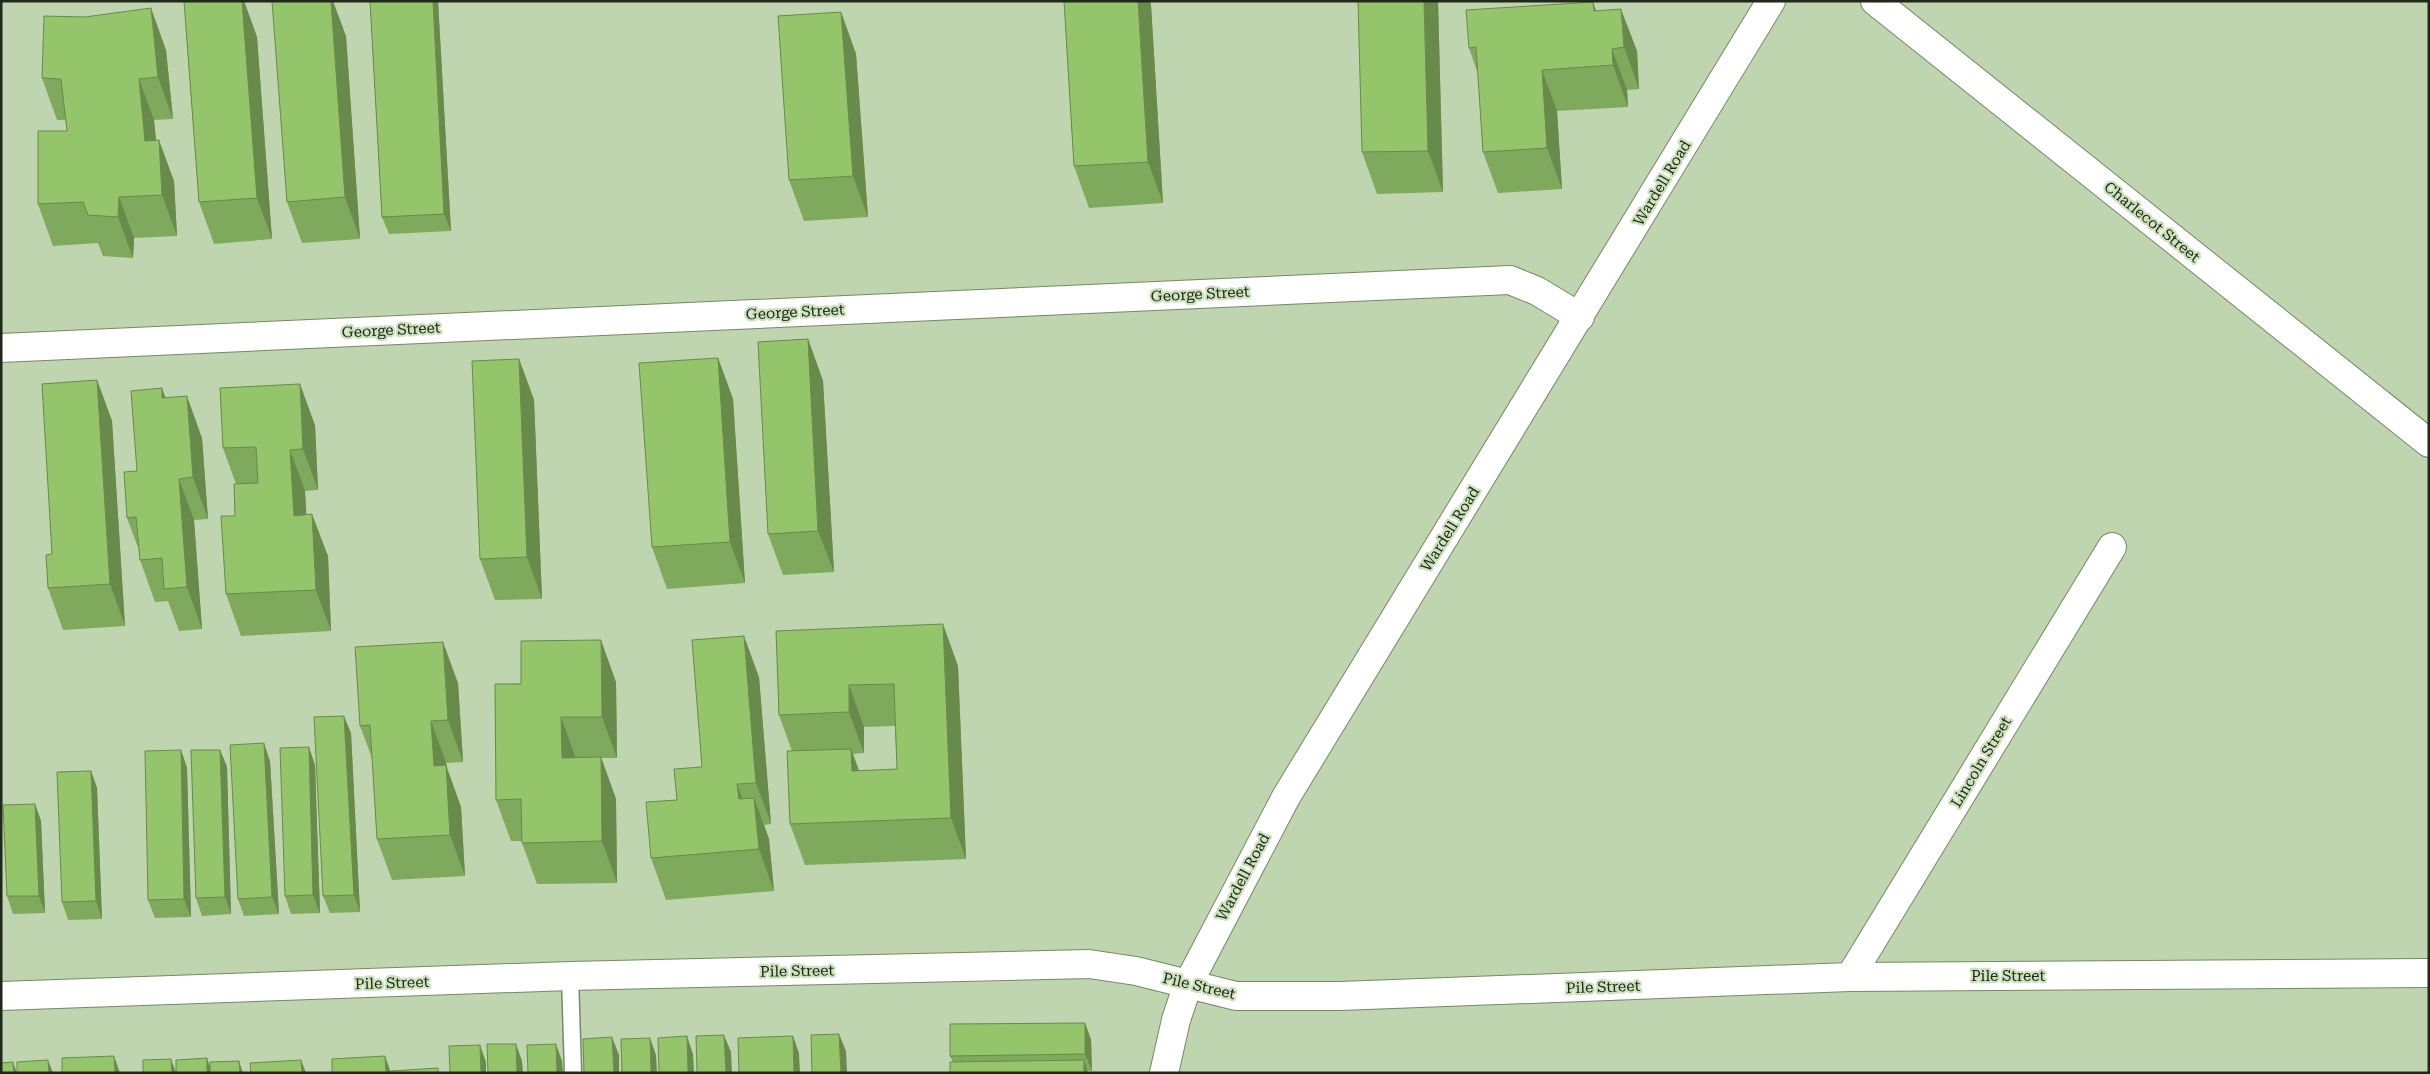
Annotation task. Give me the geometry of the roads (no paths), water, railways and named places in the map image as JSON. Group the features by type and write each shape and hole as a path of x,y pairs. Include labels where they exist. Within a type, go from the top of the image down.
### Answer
{"street":[{"name":"Wardell Road","path":"1164,1073 1176,1020 1188,984 1286,797 1771,1"},
{"name":"Charlecot Street","path":"1875,1 2429,443"},
{"name":"George Street","path":"1,348 1510,280 1537,291 1580,317"},
{"name":"Lincoln Street","path":"1850,977 2112,547"},
{"name":"Pile Street","path":"1,996 570,976 1089,964 1136,971 1236,996 1340,996 1850,977 2429,973"}],"lane":[{"path":"570,976 573,1073"}]}
